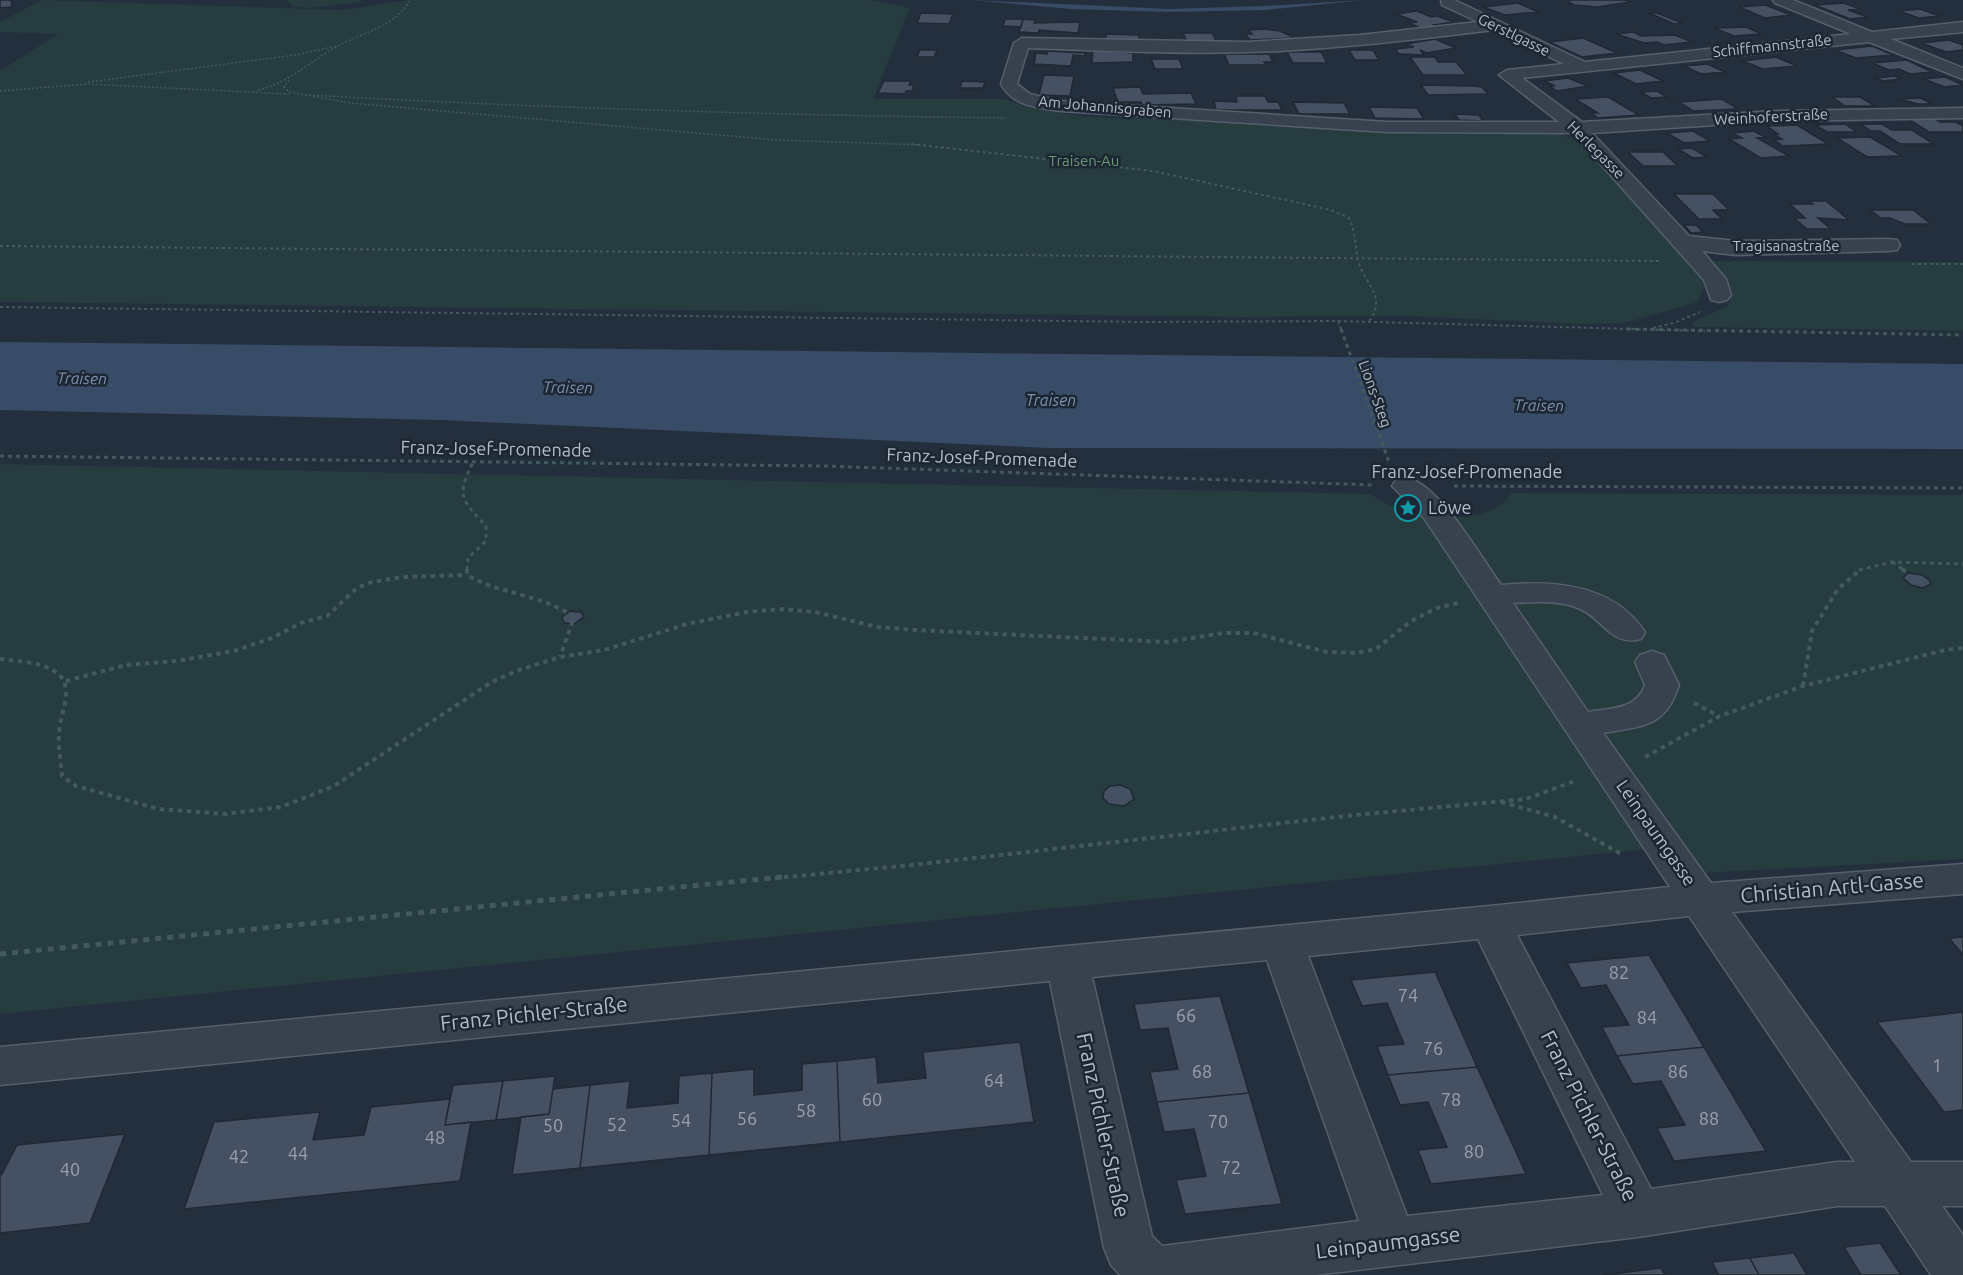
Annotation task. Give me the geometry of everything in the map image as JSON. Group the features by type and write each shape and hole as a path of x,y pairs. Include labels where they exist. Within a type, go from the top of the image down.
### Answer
{"street":[{"name":"Gerstlgasse","path":"1470,0 1447,2 1581,66"},
{"path":"1780,0 1963,74"},
{"name":"Am Johannisgraben","path":"1493,25 1392,38 1278,46 1154,48 1022,43 1009,84 1011,91 1031,100 1082,108 1387,127 1578,128"},
{"name":"Schiffmannstraße","path":"1581,66 1963,27"},
{"name":"Herlegasse","path":"1581,66 1507,75 1578,128 1715,279 1719,295"},
{"name":"Weinhoferstraße","path":"1578,128 1787,116 1963,113"},
{"name":"Tragisanastraße","path":"1683,242 1736,248 1889,245"},
{"name":"Leinpaumgasse","path":"1397,475 1435,512 1579,725 1961,1275"},
{"path":"1492,596 1524,592 1565,595 1601,606 1629,632"},
{"path":"1579,725 1638,715 1656,703 1662,686 1652,662"},
{"name":"Christian Artl-Gasse","path":"1701,899 1963,879"},
{"name":"Franz Pichler-Straße","path":"0,1066 1490,922 1701,899"},
{"name":"Franz Pichler-Straße","path":"1490,922 1638,1214"},
{"path":"1281,942 1391,1241"},
{"name":"Franz Pichler-Straße","path":"1067,962 1129,1248 1142,1263 1162,1271"},
{"name":"Leinpaumgasse","path":"1162,1271 1391,1241 1638,1214 1837,1184 1900,1185"},
{"path":"1900,1185 1963,1184"}],"path":[{"path":"245,92 266,89 289,80 337,46 388,22 407,8 410,0"},
{"path":"0,91 295,55 337,46"},
{"path":"289,80 284,87 297,94 350,103 777,140 906,143 1153,171 1342,214 1349,218 1358,243 1358,258 1374,291 1377,308 1375,315 1368,322"},
{"path":"70,84 472,104 849,116 1014,117"},
{"path":"0,246 1700,262"},
{"path":"1647,330 1674,323 1703,310 1719,295"},
{"path":"0,307 1143,322 1338,321 1647,330 1963,335"},
{"name":"Lions-Steg","path":"1338,321 1397,475"},
{"name":"Franz-Josef-Promenade","path":"0,456 1397,475 1963,488"},
{"path":"467,575 468,558 486,541 486,526 466,504 462,485 473,462"},
{"path":"1892,562 1908,573"},
{"path":"1803,686 1812,631 1838,589 1862,568 1892,562 1963,564"},
{"path":"66,681 126,665 176,661 234,651 272,638 301,623 327,616 357,588 372,582 403,577 467,575 475,581 513,594 562,607 574,617 560,657"},
{"path":"0,659 34,663 60,675 66,681 67,692 58,738 62,776 76,786 159,809 225,814 281,807 334,786 490,683 516,671 560,657 604,650 687,624 747,612 782,609 814,612 878,627 915,630 1167,642 1224,633 1253,633 1327,652 1357,653 1376,649 1411,621 1437,608 1492,596"},
{"path":"0,954 912,865 1345,816 1526,799 1646,757 1720,716 1803,686 1945,650 1963,648"},
{"path":"1498,801 1554,817 1628,858"}],"green space":[{"name":"Traisen-Au","path":"42,0 343,10 408,0 871,0 910,8 873,99 1004,99 1031,108 1087,117 1175,119 1308,127 1560,133 1582,144 1632,195 1694,261 1705,285 1698,302 1624,323 1578,324 1406,316 1242,317 0,302 0,71 58,34 0,32 0,22"},
{"path":"287,0 360,0 361,2 311,8 292,7"},
{"path":"1712,261 1963,262 1963,331 1696,327 1691,323 1727,306 1733,295 1728,279"},
{"path":"0,464 1371,494 1384,503 1402,510 1444,517 1465,517 1484,513 1500,505 1511,493 1963,495 1963,859 1703,873 1648,849 0,1014"}],"water":[{"name":"Traisen","path":"0,342 1963,364 1963,449 1050,448 441,420 0,410"}],"building":[{"path":"0,0 11,0 12,7 0,8"},
{"path":"1566,0 1625,0 1630,2 1598,7 1574,5"},
{"path":"1518,3 1538,12 1505,15 1483,7"},
{"path":"1844,3 1860,9 1848,10 1868,17 1850,19 1815,5"},
{"path":"1765,5 1791,15 1765,18 1739,7"},
{"path":"1920,9 1940,16 1919,18 1899,11"},
{"path":"1417,11 1454,22 1434,25 1440,28 1425,30 1409,23 1417,22 1396,14"},
{"path":"921,13 953,14 949,24 917,23"},
{"path":"1649,13 1657,13 1682,23 1674,24"},
{"path":"1005,19 1023,19 1021,27 1003,26"},
{"path":"1023,19 1035,20 1034,23 1080,22 1078,33 1039,30 1038,33 1019,32"},
{"path":"1746,27 1762,34 1734,36 1714,28"},
{"path":"1248,30 1280,31 1295,38 1250,40 1245,34 1252,34"},
{"path":"1633,32 1641,36 1675,35 1692,42 1664,45 1657,42 1644,43 1616,34"},
{"path":"1183,33 1212,33 1216,41 1187,41"},
{"path":"1106,34 1139,35 1139,41 1106,43"},
{"path":"1583,38 1617,53 1582,57 1549,42"},
{"path":"1435,39 1456,48 1427,53 1420,50 1424,55 1399,54 1395,49 1414,47 1406,44"},
{"path":"1949,40 1963,45 1963,50 1946,52 1921,43"},
{"path":"1872,46 1893,55 1856,58 1835,50"},
{"path":"920,50 937,50 934,57 917,57"},
{"path":"1093,50 1133,53 1133,62 1092,63"},
{"path":"1349,50 1373,50 1379,60 1355,60"},
{"path":"1048,51 1086,53 1085,56 1073,55 1071,66 1034,64 1036,53 1047,54"},
{"path":"1287,52 1321,52 1327,63 1293,63"},
{"path":"1224,54 1269,54 1273,62 1264,62 1266,65 1229,65"},
{"path":"1410,57 1435,57 1438,62 1456,62 1467,75 1423,75"},
{"path":"1776,57 1797,66 1763,69 1743,61"},
{"path":"1151,59 1179,59 1183,69 1155,69"},
{"path":"1907,60 1932,72 1910,74 1899,69 1889,70 1872,63"},
{"path":"1707,64 1725,72 1701,74 1684,66"},
{"path":"1640,70 1663,81 1636,84 1614,73"},
{"path":"1044,75 1074,76 1070,96 1039,95"},
{"path":"1894,76 1902,79 1883,81 1875,78"},
{"path":"1945,77 1963,85 1944,87 1924,79"},
{"path":"1568,78 1588,86 1557,91 1549,86 1555,86 1544,81"},
{"path":"884,81 911,81 909,85 914,85 912,91 906,91 905,94 878,93"},
{"path":"962,81 985,82 983,88 960,88"},
{"path":"1421,85 1482,87 1488,94 1428,95"},
{"path":"1140,87 1143,94 1191,93 1196,104 1142,105 1141,102 1118,102 1113,88"},
{"path":"1657,91 1667,97 1651,98 1641,92"},
{"path":"1236,96 1265,96 1268,102 1278,102 1282,110 1216,110 1214,101 1237,102"},
{"path":"1608,97 1639,115 1598,118 1591,113 1598,113 1575,99"},
{"path":"1832,97 1860,97 1875,106 1845,106"},
{"path":"1921,98 1932,104 1918,104 1898,99"},
{"path":"1722,99 1738,109 1693,111 1679,102"},
{"path":"1293,102 1344,103 1350,114 1299,114"},
{"path":"1369,107 1417,108 1424,119 1375,118"},
{"path":"1455,114 1479,115 1483,121 1459,120"},
{"path":"1905,117 1933,117 1940,122 1956,122 1963,126 1963,132 1929,132"},
{"path":"1845,124 1857,132 1827,132 1815,125"},
{"path":"1860,124 1882,124 1892,130 1912,130 1934,144 1900,144 1880,131 1871,131"},
{"path":"1797,125 1828,144 1783,146 1774,140 1782,139 1773,134 1778,134 1767,126"},
{"path":"1693,131 1710,141 1684,143 1667,133"},
{"path":"1754,131 1765,137 1757,138 1789,156 1761,158 1729,139 1742,138 1732,133"},
{"path":"1870,137 1902,156 1867,157 1837,138"},
{"path":"1692,148 1707,157 1693,158 1678,149"},
{"path":"1628,152 1663,152 1678,166 1643,166"},
{"path":"1674,194 1713,194 1729,210 1713,210 1722,219 1699,219"},
{"path":"1809,201 1826,201 1849,220 1818,218 1831,229 1807,229 1794,218 1805,218 1790,204 1813,204"},
{"path":"1870,210 1913,210 1931,224 1905,224 1890,218 1881,218"},
{"path":"1684,225 1696,225 1703,232 1691,233"},
{"path":"1908,573 1922,575 1931,584 1923,588 1911,585 1903,578"},
{"path":"570,611 581,612 584,617 574,624 564,623 562,617"},
{"path":"1121,785 1130,789 1134,799 1124,806 1109,804 1103,798 1104,791 1110,786"},
{"path":"1963,937 1963,955 1949,938"},
{"path":"1649,955 1704,1047 1617,1056 1602,1027 1629,1025 1606,985 1581,988 1567,963"},
{"path":"1435,972 1477,1067 1388,1075 1377,1046 1404,1044 1387,1003 1362,1006 1351,980"},
{"path":"1220,996 1249,1093 1157,1102 1150,1072 1178,1069 1168,1028 1140,1030 1134,1004"},
{"path":"1963,1012 1963,1110 1944,1112 1877,1022"},
{"path":"1020,1042 1034,1122 840,1142 837,1061 876,1057 878,1083 926,1078 923,1052"},
{"path":"1704,1047 1766,1151 1674,1161 1657,1128 1685,1125 1661,1081 1633,1084 1617,1056"},
{"path":"837,1061 840,1142 709,1155 712,1073 754,1069 754,1095 802,1090 802,1064"},
{"path":"1477,1067 1526,1174 1431,1184 1418,1150 1447,1147 1428,1102 1400,1105 1388,1075"},
{"path":"712,1073 709,1155 580,1168 590,1085 630,1081 627,1108 678,1103 679,1076"},
{"path":"555,1076 549,1114 496,1120 503,1081"},
{"path":"503,1081 496,1120 445,1125 453,1085"},
{"path":"590,1085 580,1168 512,1175 521,1117 549,1114 553,1089"},
{"path":"1249,1093 1282,1204 1185,1214 1176,1180 1206,1176 1194,1129 1164,1132 1157,1102"},
{"path":"450,1099 445,1125 471,1122 460,1181 184,1209 214,1122 320,1112 313,1140 364,1135 371,1107"},
{"path":"125,1134 90,1223 0,1233 0,1175 17,1145"},
{"path":"1880,1243 1901,1275 1861,1275 1844,1247"},
{"path":"1794,1253 1807,1275 1759,1275 1750,1258"},
{"path":"1750,1258 1759,1275 1719,1275 1712,1262"},
{"path":"1661,1268 1665,1275 1603,1275"}],"waterway":[{"path":"974,0 1072,7 1169,10 1265,8 1363,0"}],"place":[{"name":"Löwe","path":"1408,508"}]}
